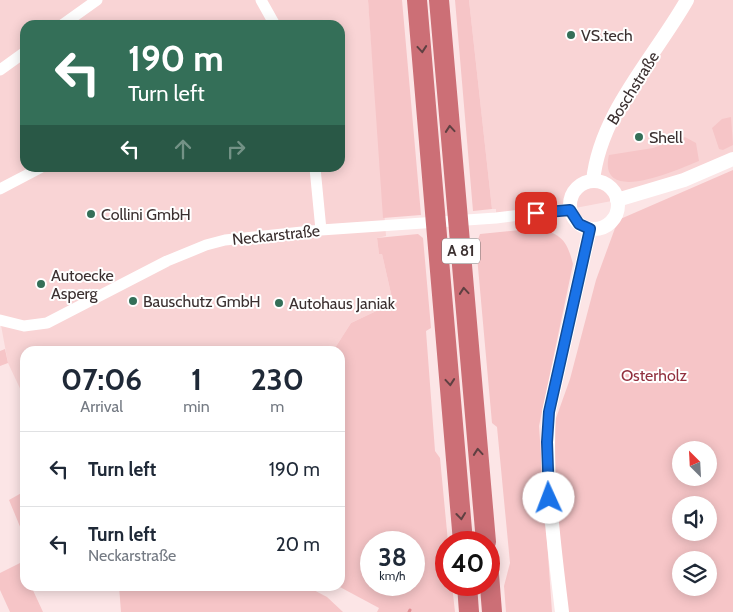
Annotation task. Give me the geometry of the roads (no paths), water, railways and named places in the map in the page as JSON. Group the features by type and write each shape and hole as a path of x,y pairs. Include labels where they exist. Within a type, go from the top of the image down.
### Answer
{"highway":[{"name":"A 81","path":"417,0 463,531"},
{"name":"A 81","path":"439,0 485,531"},
{"path":"468,596 469,612"},
{"path":"491,596 492,612"}],"street":[{"path":"69,20 97,0"},
{"path":"261,0 272,20"},
{"name":"Boschstraße","path":"593,181 601,143 615,112 664,39 687,0"},
{"path":"0,70 20,56"},
{"path":"618,200 675,183 733,159"},
{"path":"0,189 32,172"},
{"path":"315,172 321,230"},
{"path":"593,181 606,184 611,188 618,200 613,220 603,228 590,229 579,224 570,210 570,201 578,187 593,181"},
{"name":"Neckarstraße","path":"1,320 24,326 48,323 167,261 206,245 246,237 321,230 401,226 570,210"},
{"path":"562,612 549,498 547,442 549,412 590,229"}],"place":[{"name":"VS.tech","path":"571,35"},
{"name":"Shell","path":"639,137"},
{"name":"Collini GmbH","path":"91,214"},
{"name":"Autoecke Asperg","path":"41,284"},
{"name":"Bauschutz GmbH","path":"133,301"},
{"name":"Autohaus Janiak","path":"279,303"}],"park label":[{"name":"Osterholz","path":"654,375"}]}
